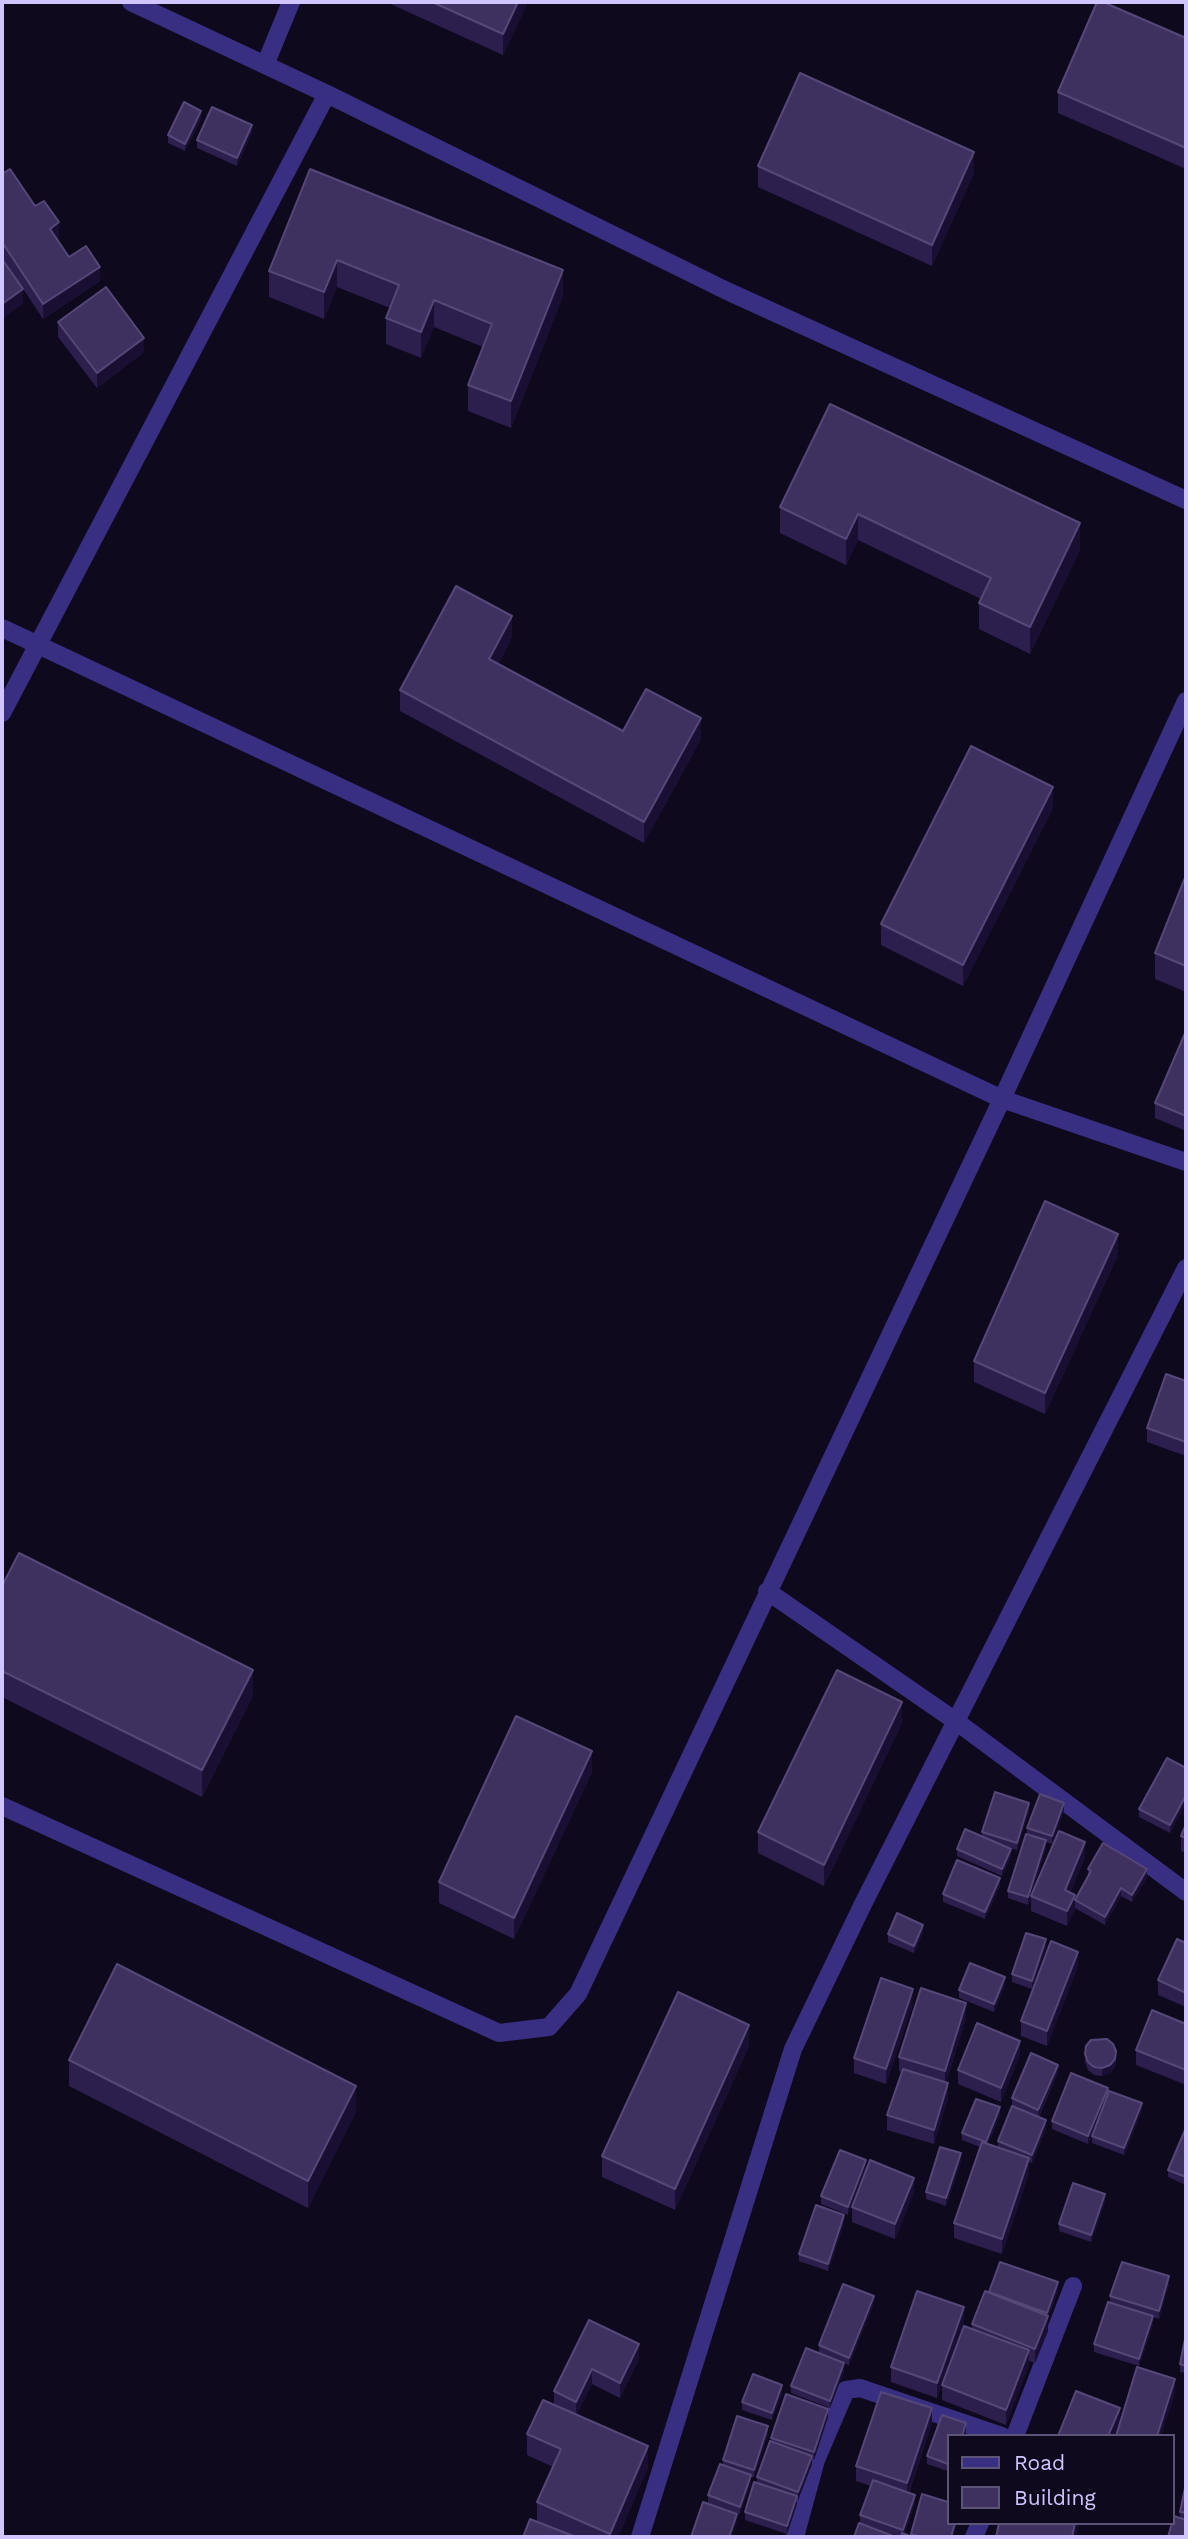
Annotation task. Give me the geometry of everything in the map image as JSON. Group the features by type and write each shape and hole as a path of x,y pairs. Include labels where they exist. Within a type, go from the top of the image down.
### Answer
{"street":[{"path":"131,2 327,94 727,291 1186,500"},
{"path":"265,65 291,2"},
{"path":"2,713 327,94"},
{"path":"2,628 1002,1099 1186,1162"},
{"path":"2,1806 499,2033 549,2027 578,1994 1002,1099 1186,701"},
{"path":"640,2537 793,2049 864,1902 1186,1268"},
{"path":"767,1591 957,1722 1186,1892"},
{"path":"1016,2434 1073,2286"},
{"path":"795,2537 816,2460 846,2390 860,2388 996,2434"}],"building":[{"path":"432,2 518,2 503,34"},
{"path":"1097,2 1103,2 1186,38 1186,148 1058,92"},
{"path":"800,73 974,152 932,245 758,166"},
{"path":"184,102 201,111 185,144 168,135"},
{"path":"212,107 252,125 237,158 197,140"},
{"path":"10,169 35,206 44,201 59,222 50,229 69,257 86,246 100,267 43,304 2,242 2,174"},
{"path":"310,169 563,270 511,401 468,385 492,324 434,300 421,332 386,318 399,285 337,260 324,292 269,271"},
{"path":"2,259 23,289 2,304"},
{"path":"106,287 144,338 97,373 58,322"},
{"path":"830,404 1080,523 1030,627 979,603 991,578 858,514 846,539 780,507"},
{"path":"456,586 512,616 489,659 623,731 646,689 701,718 644,822 400,690"},
{"path":"971,746 1053,787 963,965 881,924"},
{"path":"1186,875 1186,966 1155,953"},
{"path":"1186,1031 1186,1116 1155,1103"},
{"path":"1045,1201 1118,1234 1045,1393 974,1361"},
{"path":"1166,1374 1186,1381 1186,1442 1147,1428"},
{"path":"19,1553 253,1670 202,1770 2,1671 2,1586"},
{"path":"837,1670 902,1702 824,1865 758,1832"},
{"path":"516,1716 592,1751 514,1918 439,1882"},
{"path":"1167,1758 1186,1768 1186,1795 1170,1825 1139,1809"},
{"path":"995,1792 1029,1803 1017,1843 982,1832"},
{"path":"1040,1794 1064,1803 1052,1836 1027,1828"},
{"path":"1186,1824 1186,1838 1181,1836"},
{"path":"965,1829 1011,1849 1002,1869 957,1849"},
{"path":"1059,1831 1085,1842 1065,1890 1075,1895 1067,1911 1031,1896"},
{"path":"1026,1834 1046,1840 1028,1897 1008,1891"},
{"path":"1103,1843 1147,1869 1132,1895 1121,1888 1105,1917 1075,1900"},
{"path":"957,1860 1000,1878 985,1912 943,1894"},
{"path":"897,1913 923,1925 914,1946 888,1934"},
{"path":"1026,1933 1046,1939 1032,1981 1012,1974"},
{"path":"1177,1939 1186,1943 1186,1993 1158,1980"},
{"path":"1051,1941 1078,1952 1047,2031 1021,2021"},
{"path":"970,1963 1005,1977 994,2004 959,1990"},
{"path":"117,1964 356,2086 308,2181 69,2060"},
{"path":"881,1978 913,1989 886,2069 854,2058"},
{"path":"921,1988 966,2003 945,2071 899,2057"},
{"path":"678,1992 749,2025 675,2189 602,2156"},
{"path":"1152,2010 1186,2024 1186,2070 1136,2050"},
{"path":"977,2023 1020,2041 1001,2088 958,2070"},
{"path":"1107,2039 1116,2051 1115,2059 1110,2065 1094,2067 1088,2062 1086,2046 1091,2040"},
{"path":"1031,2053 1058,2065 1038,2110 1012,2098"},
{"path":"903,2069 948,2083 934,2130 887,2115"},
{"path":"1071,2073 1108,2088 1088,2136 1052,2121"},
{"path":"1109,2091 1142,2103 1124,2148 1092,2136"},
{"path":"976,2099 1000,2107 986,2142 962,2133"},
{"path":"1012,2106 1046,2120 1032,2155 998,2141"},
{"path":"1186,2130 1186,2177 1168,2170"},
{"path":"982,2142 1029,2158 1002,2239 954,2223"},
{"path":"940,2147 961,2153 946,2198 926,2192"},
{"path":"840,2150 866,2160 848,2207 821,2196"},
{"path":"870,2160 914,2178 895,2224 852,2207"},
{"path":"1073,2183 1105,2194 1091,2235 1059,2224"},
{"path":"816,2205 844,2215 828,2264 799,2254"},
{"path":"1000,2262 1058,2282 1047,2313 989,2292"},
{"path":"1122,2262 1169,2276 1159,2311 1110,2296"},
{"path":"843,2284 874,2296 849,2358 819,2345"},
{"path":"917,2291 964,2307 937,2383 891,2367"},
{"path":"985,2291 1048,2316 1035,2349 972,2324"},
{"path":"1108,2302 1153,2316 1139,2359 1094,2344"},
{"path":"589,2320 639,2344 620,2383 592,2369 576,2402 554,2391"},
{"path":"964,2326 1029,2350 1006,2410 942,2385"},
{"path":"1186,2334 1186,2366 1180,2364"},
{"path":"806,2348 844,2363 830,2401 791,2386"},
{"path":"1137,2367 1175,2379 1158,2434 1117,2434"},
{"path":"753,2374 782,2385 772,2413 742,2402"},
{"path":"1076,2391 1120,2408 1109,2434 1059,2434"},
{"path":"881,2392 932,2408 907,2483 856,2466"},
{"path":"786,2394 828,2409 814,2452 771,2438"},
{"path":"543,2400 648,2446 610,2534 537,2502 561,2449 527,2434"},
{"path":"942,2415 966,2423 963,2434 946,2434 946,2463 927,2456"},
{"path":"737,2416 768,2426 754,2470 723,2460"},
{"path":"770,2441 812,2456 798,2492 757,2477"},
{"path":"720,2464 751,2475 740,2507 708,2495"},
{"path":"873,2480 915,2495 903,2530 860,2515"},
{"path":"754,2482 797,2496 787,2526 745,2512"},
{"path":"1186,2483 1186,2513 1180,2512"},
{"path":"922,2494 946,2501 946,2525 954,2525 951,2537 922,2537 911,2534"},
{"path":"703,2502 737,2514 729,2537 691,2537"},
{"path":"1174,2516 1186,2520 1186,2537 1168,2537 1171,2525 1174,2525"},
{"path":"530,2519 576,2537 523,2537"},
{"path":"859,2523 896,2537 854,2537"},
{"path":"999,2525 1075,2525 1072,2537 996,2537"}]}
